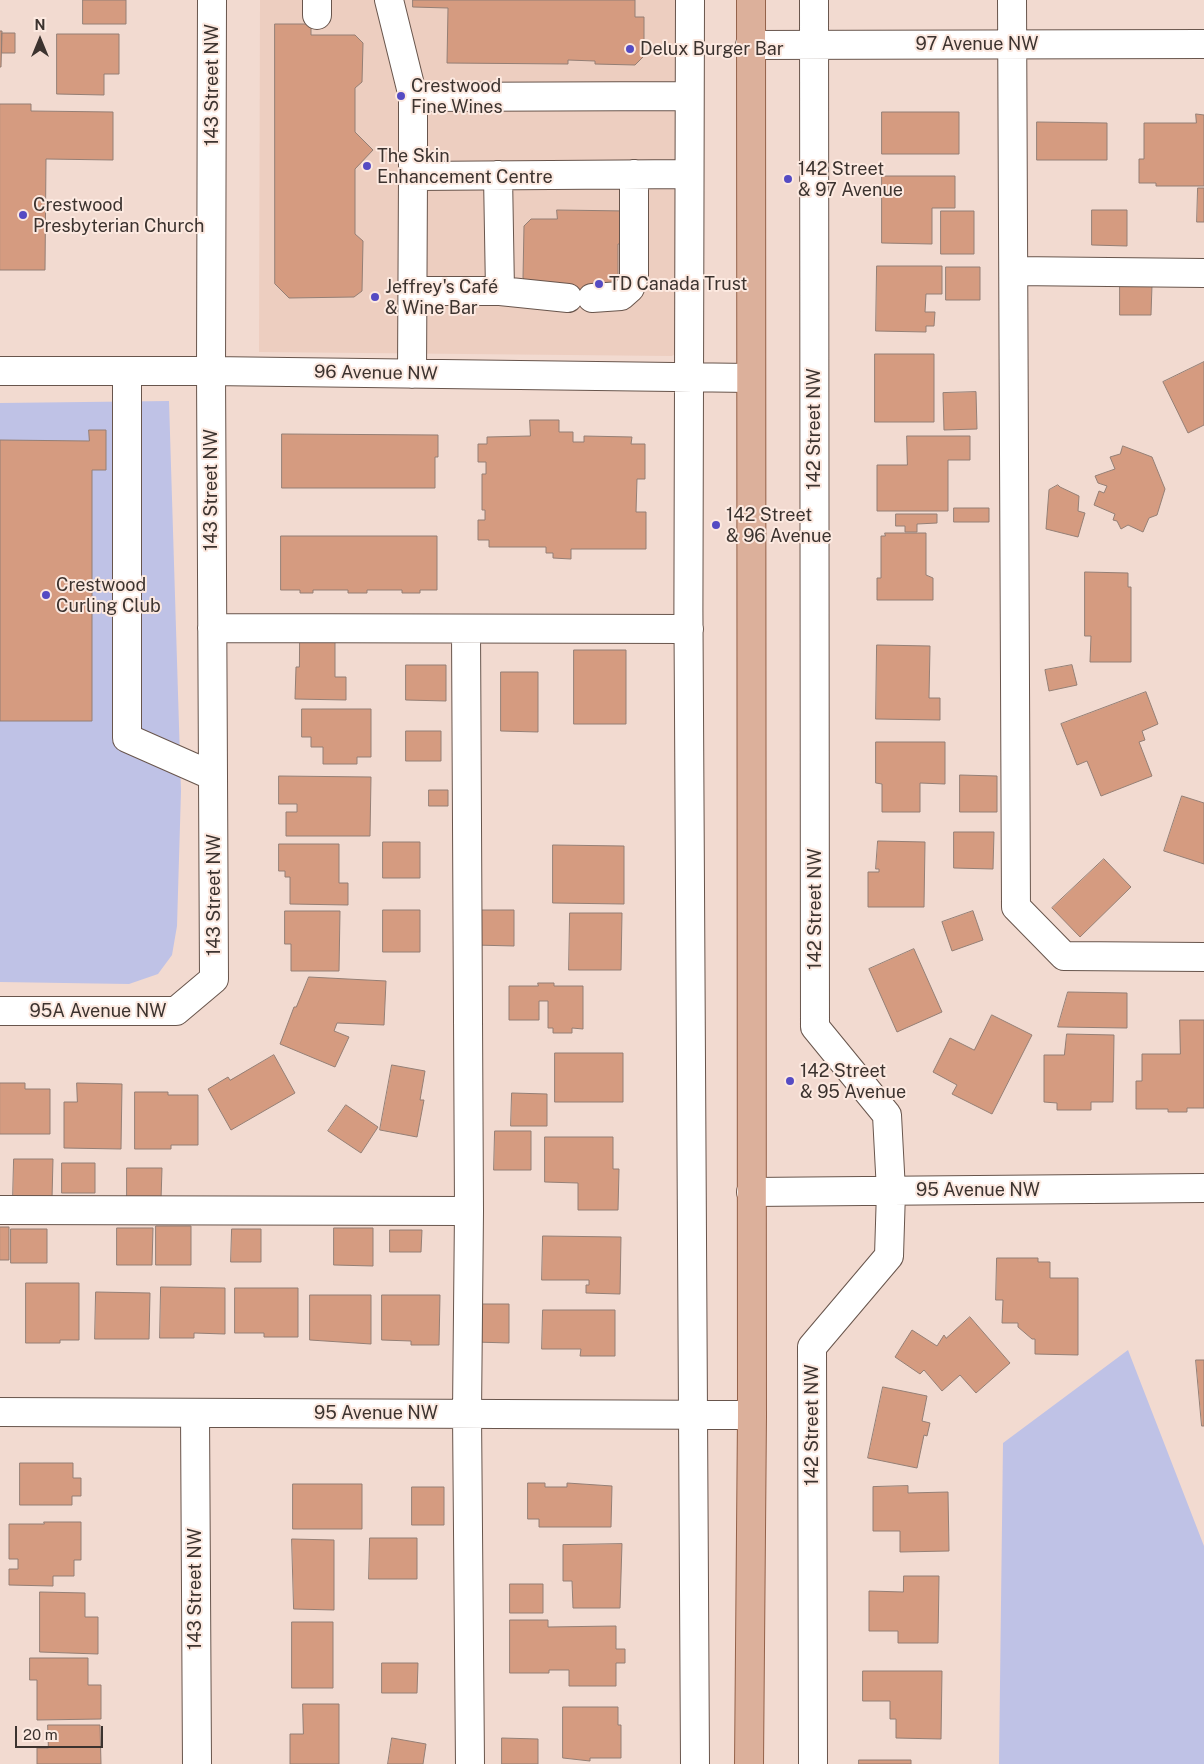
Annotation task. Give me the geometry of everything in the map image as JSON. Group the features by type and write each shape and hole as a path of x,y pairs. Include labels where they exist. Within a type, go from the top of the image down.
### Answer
{"main road":[{"path":"749,1764 752,1415 751,0"}],"street":[{"name":"143 Street NW","path":"212,0 211,371 214,979"},
{"path":"389,0 413,98 412,374"},
{"path":"690,0 688,378 691,1415 695,1764"},
{"name":"142 Street NW","path":"813,1764 812,1347 889,1256 891,1191 887,1115 816,1027 814,0"},
{"path":"1012,0 1016,907 1064,956 1204,957"},
{"name":"97 Avenue NW","path":"750,45 1204,44"},
{"path":"413,98 690,96"},
{"path":"413,292 500,292 580,298 621,296 630,288 634,276 634,174"},
{"path":"414,176 689,174"},
{"path":"498,175 500,292"},
{"path":"1014,271 1204,273"},
{"name":"96 Avenue NW","path":"0,371 127,370 751,378"},
{"path":"127,370 127,738 213,776"},
{"path":"212,628 689,629"},
{"path":"466,630 469,1211 467,1413 470,1764"},
{"name":"95A Avenue NW","path":"0,1011 176,1011 214,979"},
{"name":"95 Avenue NW","path":"751,1192 1204,1188"},
{"path":"0,1210 469,1211"},
{"name":"95 Avenue NW","path":"0,1412 752,1415"},
{"name":"143 Street NW","path":"195,1413 197,1764"}],"shaded area":[{"path":"260,0 695,0 702,339 672,356 259,352"},
{"path":"169,401 181,791 177,926 172,955 158,974 129,984 0,982 0,403"},
{"path":"1128,1350 1204,1546 1204,1764 999,1764 1003,1443"}],"building":[{"path":"83,0 126,0 126,24 83,24"},
{"path":"413,0 635,0 635,17 644,17 644,56 635,65 595,64 595,61 568,60 568,64 447,63 448,8 413,7"},
{"path":"275,24 311,24 311,35 355,35 363,43 362,82 355,88 355,132 373,150 355,169 355,234 363,241 362,291 354,297 289,298 275,284"},
{"path":"0,31 2,31 1,67 0,67"},
{"path":"2,33 15,33 15,53 2,53"},
{"path":"57,34 119,34 119,74 104,74 104,95 57,94"},
{"name":"Crestwood Presbyterian Church","path":"0,104 31,104 31,111 113,112 113,160 46,159 45,270 0,270"},
{"path":"882,112 959,112 959,154 882,154"},
{"path":"1196,114 1204,115 1204,186 1156,186 1156,183 1139,183 1139,159 1144,159 1144,123 1196,123"},
{"path":"1037,122 1107,123 1107,160 1037,160"},
{"path":"882,176 955,176 955,208 932,208 932,244 882,243"},
{"path":"1198,188 1204,188 1204,222 1197,222"},
{"path":"557,210 626,211 626,244 618,244 618,277 592,306 568,306 531,286 523,278 524,226 531,219 557,219"},
{"path":"1092,210 1127,210 1127,246 1092,245"},
{"path":"941,211 974,211 974,254 941,254"},
{"path":"877,266 942,266 942,294 926,294 925,312 935,312 934,326 926,326 926,332 876,331"},
{"path":"946,267 980,267 980,300 946,300"},
{"path":"1120,284 1152,285 1151,315 1120,315"},
{"path":"875,354 934,354 934,422 875,422"},
{"path":"1204,362 1204,425 1188,433 1163,382"},
{"path":"976,392 977,429 944,430 943,393"},
{"path":"530,420 559,420 559,432 573,432 573,442 584,442 584,436 632,437 631,444 645,444 645,479 637,479 636,512 646,512 646,549 571,549 571,559 553,558 553,553 546,553 546,547 489,547 489,540 478,540 478,520 485,520 485,510 482,510 482,474 486,474 486,462 478,462 478,444 487,444 487,437 530,436"},
{"name":"Crestwood Curling Club","path":"89,430 106,430 106,470 92,470 92,721 0,721 0,440 89,441"},
{"path":"282,434 438,435 438,457 435,457 435,488 282,488"},
{"path":"907,436 970,436 970,460 948,460 948,511 877,511 877,465 907,465"},
{"path":"1123,446 1152,457 1165,489 1157,515 1149,518 1143,532 1128,525 1121,529 1117,521 1113,520 1115,514 1094,505 1099,491 1104,493 1107,486 1098,483 1095,476 1115,469 1110,457 1120,454"},
{"path":"1058,485 1079,496 1078,511 1085,513 1078,537 1046,529 1049,490"},
{"path":"954,508 989,508 989,522 954,522"},
{"path":"896,514 937,514 937,523 917,524 917,532 905,532 905,526 896,526"},
{"path":"885,533 926,533 926,575 933,578 933,600 877,600 877,578 881,578 881,536 885,536"},
{"path":"281,536 437,536 437,590 420,590 420,593 402,593 402,590 367,590 367,593 348,593 348,590 313,590 313,593 300,593 300,590 281,590"},
{"path":"1085,572 1128,573 1128,587 1131,587 1131,662 1090,662 1091,636 1085,636"},
{"path":"300,641 335,641 335,677 346,677 346,700 295,699 296,667 299,667"},
{"path":"877,645 930,646 929,698 940,698 940,720 876,719"},
{"path":"574,650 626,650 626,724 574,724"},
{"path":"406,665 446,665 446,701 406,700"},
{"path":"1072,665 1077,685 1049,691 1045,670"},
{"path":"501,672 538,672 538,732 501,731"},
{"path":"1146,692 1158,724 1142,731 1145,740 1139,742 1152,776 1101,796 1087,761 1077,765 1061,724"},
{"path":"302,709 371,709 371,757 357,757 357,764 323,764 323,747 311,747 311,737 302,737"},
{"path":"406,731 441,731 441,761 406,761"},
{"path":"876,742 945,742 945,784 920,783 920,812 882,812 882,784 876,783"},
{"path":"960,775 997,776 997,812 960,812"},
{"path":"279,776 371,777 370,836 286,836 286,812 297,812 297,804 279,804"},
{"path":"429,790 448,790 448,806 429,806"},
{"path":"1182,796 1204,803 1204,864 1164,851"},
{"path":"954,832 994,832 993,869 954,868"},
{"path":"878,841 925,842 924,907 868,907 868,872 879,872 879,869 876,869"},
{"path":"383,842 420,842 420,878 383,878"},
{"path":"279,844 339,844 339,883 348,883 348,905 290,904 290,877 285,877 285,871 279,871"},
{"path":"553,845 624,846 624,904 553,903"},
{"path":"1104,859 1131,887 1080,937 1052,908"},
{"path":"383,910 420,910 420,952 383,952"},
{"path":"475,910 514,910 514,946 474,945"},
{"path":"285,911 340,911 339,971 291,971 291,944 285,944"},
{"path":"973,911 983,940 952,951 942,922"},
{"path":"570,913 622,913 621,970 569,970"},
{"path":"914,949 942,1012 897,1032 869,969"},
{"path":"309,977 386,981 384,1025 337,1023 334,1031 349,1037 335,1067 280,1044 294,1007 296,1007"},
{"path":"538,983 554,983 554,986 583,986 583,1029 572,1028 572,1033 553,1033 553,1028 548,1028 548,1001 539,1001 539,1020 509,1020 509,986 538,986"},
{"path":"1068,992 1127,993 1127,1028 1058,1027"},
{"path":"992,1015 1032,1035 992,1114 952,1094 957,1085 933,1072 950,1038 974,1050"},
{"path":"1180,1020 1204,1020 1204,1108 1187,1108 1187,1112 1168,1112 1168,1109 1136,1109 1136,1081 1142,1081 1142,1054 1180,1054"},
{"path":"1067,1034 1114,1035 1113,1102 1091,1102 1091,1110 1057,1110 1057,1103 1044,1102 1044,1055 1064,1055"},
{"path":"555,1053 623,1053 623,1102 555,1102"},
{"path":"274,1055 295,1093 231,1130 208,1089 228,1077 230,1080"},
{"path":"392,1065 425,1071 420,1100 424,1100 417,1137 380,1130"},
{"path":"0,1083 25,1083 25,1089 50,1089 50,1134 0,1134"},
{"path":"77,1083 122,1084 121,1149 64,1148 64,1102 77,1102"},
{"path":"135,1092 168,1092 168,1095 198,1095 198,1145 171,1145 171,1149 135,1149"},
{"path":"512,1093 547,1094 547,1126 511,1126"},
{"path":"346,1105 378,1127 361,1153 328,1131"},
{"path":"495,1131 531,1131 531,1170 494,1170"},
{"path":"545,1137 613,1137 613,1169 619,1169 618,1210 578,1210 578,1183 545,1182"},
{"path":"14,1159 53,1159 52,1199 13,1199"},
{"path":"62,1163 95,1163 95,1193 62,1193"},
{"path":"127,1168 162,1168 161,1200 127,1199"},
{"path":"156,1226 191,1226 191,1265 156,1265"},
{"path":"0,1227 9,1227 9,1260 0,1260"},
{"path":"117,1228 153,1228 152,1265 117,1265"},
{"path":"334,1228 373,1228 373,1266 334,1265"},
{"path":"11,1229 47,1229 47,1263 11,1263"},
{"path":"232,1229 261,1229 261,1262 231,1262"},
{"path":"390,1230 422,1230 421,1252 390,1252"},
{"path":"543,1236 621,1237 620,1294 586,1293 586,1285 589,1285 589,1280 542,1280"},
{"path":"997,1258 1038,1258 1038,1262 1050,1262 1050,1278 1078,1278 1078,1355 1035,1354 1035,1339 1032,1339 1018,1327 1018,1323 1002,1323 1003,1300 996,1300"},
{"path":"26,1283 79,1283 79,1340 60,1340 60,1343 26,1343"},
{"path":"161,1287 225,1288 225,1334 194,1333 194,1338 160,1338"},
{"path":"235,1288 298,1288 298,1337 264,1337 264,1333 235,1333"},
{"path":"96,1292 150,1293 149,1339 95,1339"},
{"path":"310,1295 371,1295 371,1344 310,1340"},
{"path":"382,1295 440,1295 439,1345 411,1345 411,1341 382,1340"},
{"path":"475,1304 509,1304 509,1343 475,1342"},
{"path":"543,1310 615,1310 615,1356 580,1356 581,1349 542,1349"},
{"path":"970,1317 1010,1363 976,1393 960,1375 942,1391 924,1370 920,1374 895,1357 912,1330 937,1346 944,1335 946,1338"},
{"path":"1196,1360 1204,1360 1204,1426 1202,1426"},
{"path":"883,1387 927,1396 922,1421 930,1423 927,1436 924,1435 917,1468 868,1458"},
{"path":"20,1463 73,1463 73,1478 81,1478 81,1496 72,1496 72,1505 20,1505"},
{"path":"528,1483 545,1483 545,1487 567,1487 567,1483 612,1486 611,1527 539,1527 539,1519 528,1519"},
{"path":"293,1484 362,1484 362,1529 293,1529"},
{"path":"908,1486 908,1493 948,1492 949,1551 900,1552 900,1531 873,1531 873,1487"},
{"path":"412,1487 444,1487 444,1525 412,1525"},
{"path":"44,1522 81,1522 81,1560 74,1560 74,1576 53,1576 53,1586 9,1585 9,1569 18,1569 18,1559 9,1559 9,1524 44,1524"},
{"path":"370,1538 417,1538 417,1579 369,1579"},
{"path":"292,1539 334,1540 334,1610 294,1609"},
{"path":"622,1544 620,1608 573,1608 572,1581 563,1581 563,1545"},
{"path":"904,1576 939,1576 938,1643 898,1643 898,1631 869,1631 869,1591 903,1592"},
{"path":"510,1584 543,1584 543,1613 510,1613"},
{"path":"40,1592 85,1593 85,1617 98,1617 98,1654 40,1652"},
{"path":"510,1620 548,1620 548,1627 616,1626 616,1649 625,1649 625,1663 616,1663 616,1686 569,1686 569,1670 549,1670 549,1673 510,1673"},
{"path":"292,1622 333,1622 333,1688 292,1688"},
{"path":"30,1658 88,1658 88,1685 101,1685 101,1719 37,1720 37,1680 30,1680"},
{"path":"382,1663 418,1663 417,1693 382,1693"},
{"path":"863,1671 942,1671 941,1739 896,1738 896,1719 890,1719 890,1701 863,1701"},
{"path":"303,1704 339,1704 339,1764 290,1764 290,1734 303,1734"},
{"path":"563,1707 618,1707 618,1725 621,1725 621,1758 590,1758 590,1761 563,1758"},
{"path":"48,1725 100,1725 101,1764 37,1764 37,1748 48,1748"},
{"path":"392,1738 426,1744 423,1764 388,1764"},
{"path":"502,1738 538,1739 538,1764 502,1764"},
{"path":"859,1760 911,1760 911,1764 859,1764"}],"place":[{"name":"Delux Burger Bar","path":"630,49"},
{"name":"Crestwood Fine Wines","path":"401,96"},
{"name":"The Skin Enhancement Centre","path":"367,166"},
{"name":"142 Street & 97 Avenue","path":"788,179"},
{"name":"Crestwood Presbyterian Church","path":"23,215"},
{"name":"TD Canada Trust","path":"599,284"},
{"name":"Jeffrey's Café & Wine Bar","path":"375,297"},
{"name":"142 Street & 96 Avenue","path":"716,525"},
{"name":"Crestwood Curling Club","path":"46,595"},
{"name":"142 Street & 95 Avenue","path":"790,1081"}]}
